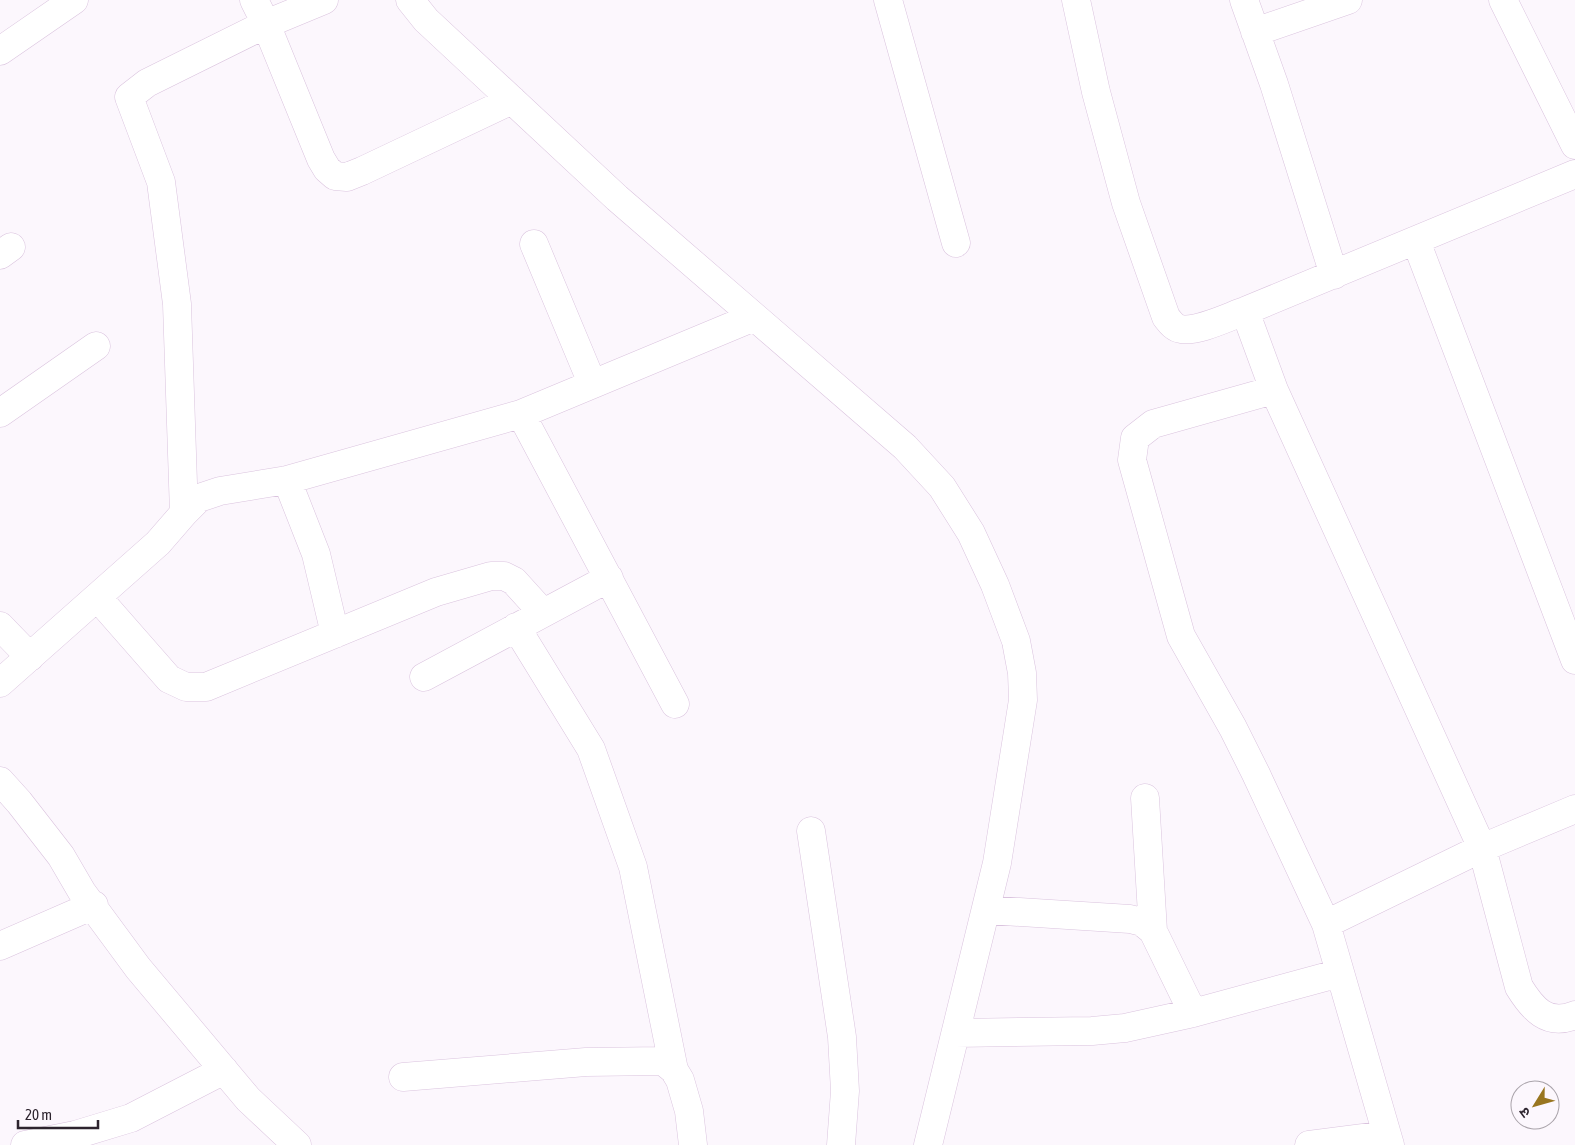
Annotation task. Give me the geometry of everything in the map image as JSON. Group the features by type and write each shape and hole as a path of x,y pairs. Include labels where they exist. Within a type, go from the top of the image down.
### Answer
{"street":[{"path":"0,51 74,0"},
{"path":"184,513 177,304 161,182 129,97 260,12 324,0"},
{"path":"410,0 426,20 616,198 905,447 942,487 970,533 995,585 1016,641 1022,673 1023,700 998,863 928,1145"},
{"path":"888,0 956,243"},
{"path":"1076,0 1096,92 1126,203 1166,317 1172,325 1180,329 1194,328 1245,311 1575,174"},
{"path":"1244,0 1274,84 1334,275"},
{"path":"1256,32 1348,0"},
{"path":"1503,0 1575,145"},
{"path":"260,12 320,159 335,176 347,176 362,170 512,100"},
{"path":"1416,241 1575,660"},
{"path":"534,244 592,383"},
{"path":"1245,311 1274,390 1482,848 1519,986 1531,1006 1547,1017 1567,1019 1575,1015"},
{"path":"0,683 158,543 199,498 220,491 286,480 521,414 754,317"},
{"path":"0,413 96,346"},
{"path":"1274,390 1153,424 1135,438 1132,460 1180,636 1233,728 1326,924 1389,1140 1308,1145"},
{"path":"521,414 675,704"},
{"path":"286,480 316,554 336,634"},
{"path":"98,598 169,679 186,687 206,687 436,592 491,576 504,576 514,581 543,613"},
{"path":"424,677 609,578"},
{"path":"0,626 30,657"},
{"path":"516,627 591,749 633,867 674,1070 680,1080 689,1111 693,1145"},
{"path":"0,781 20,802 61,856 88,898 138,968 248,1098 296,1145"},
{"path":"1145,798 1153,930 1193,1013"},
{"path":"1326,924 1482,848 1575,808"},
{"path":"811,831 842,1037 845,1091 841,1145"},
{"path":"0,946 88,898"},
{"path":"986,910 1130,919 1142,922 1153,930"},
{"path":"956,1033 1092,1031 1125,1028 1193,1013 1340,973"},
{"path":"404,1077 586,1062 662,1061 674,1070"},
{"path":"25,1145 75,1135 131,1118 224,1070"}]}
